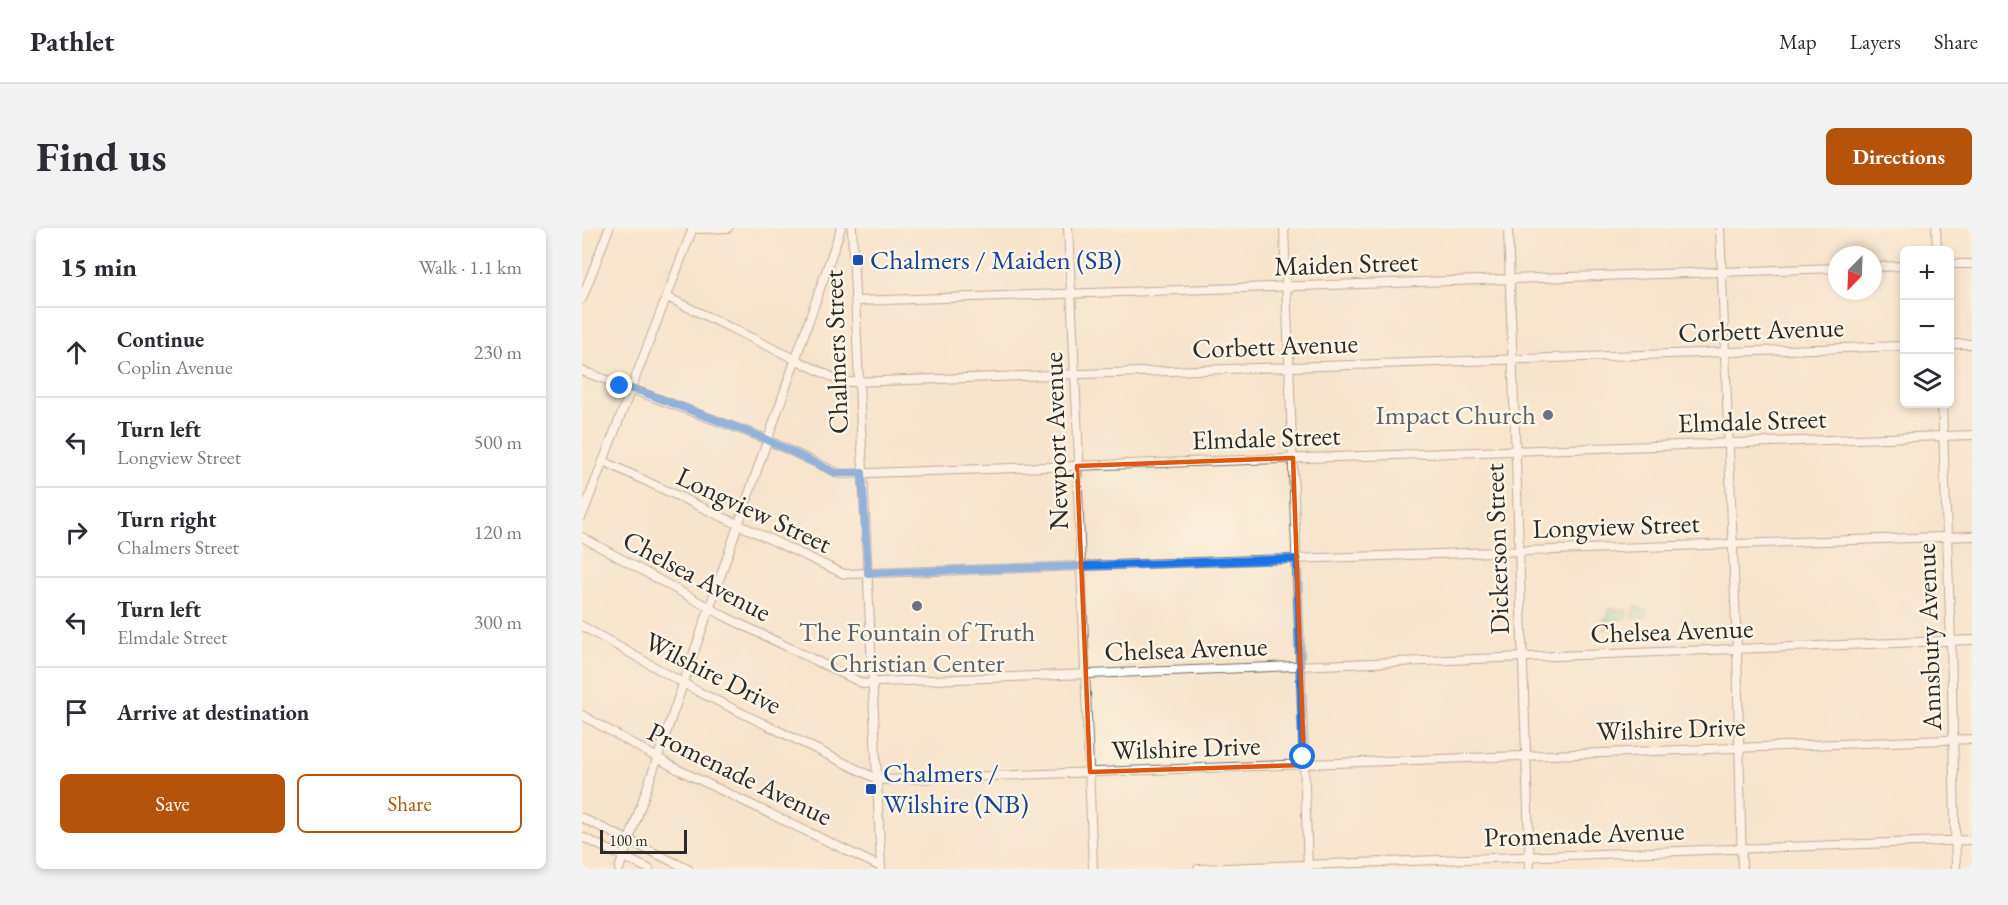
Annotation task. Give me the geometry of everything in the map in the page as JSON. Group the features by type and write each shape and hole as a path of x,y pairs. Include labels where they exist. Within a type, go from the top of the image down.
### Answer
{"street":[{"path":"582,300 609,228"},
{"path":"582,516 694,228 699,230 728,228"},
{"path":"619,869 841,228"},
{"name":"Chalmers Street","path":"852,228 881,868"},
{"name":"Newport Avenue","path":"1068,228 1079,459 1077,466 1093,869"},
{"path":"1284,228 1308,867"},
{"name":"Dickerson Street","path":"1508,228 1530,869"},
{"path":"1720,228 1737,649 1742,869"},
{"path":"1936,228 1936,246"},
{"path":"1954,264 1972,264"},
{"path":"1882,267 1900,266"},
{"name":"Maiden Street","path":"856,301 1828,268"},
{"name":"Corbett Avenue","path":"666,297 840,381 1900,346"},
{"path":"1954,344 1972,344"},
{"name":"Elmdale Street","path":"582,371 768,440 836,473 1972,435"},
{"name":"Annsbury Avenue","path":"1942,408 1954,740 1956,869"},
{"name":"Longview Street","path":"603,461 841,574 1972,536"},
{"name":"Chelsea Avenue","path":"582,537 710,609 864,684 1972,640"},
{"name":"Wilshire Drive","path":"582,626 684,684 877,779 1972,739"},
{"name":"Promenade Avenue","path":"582,715 658,758 881,868"},
{"path":"582,818 688,869"},
{"path":"582,837 649,869"},
{"name":"Promenade Avenue","path":"1198,869 1308,867 1972,840"}],"highlighted area":[{"path":"1293,458 1304,765 1090,772 1077,466"}],"green space":[{"path":"1635,606 1647,611 1646,617 1632,618"},
{"path":"1616,608 1616,611 1627,610 1627,618 1615,620 1614,628 1604,629 1604,619 1608,617 1609,609"}],"place":[{"name":"Chalmers / Maiden (SB)","path":"858,260"},
{"name":"Impact Church","path":"1548,415"},
{"name":"The Fountain of Truth Christian Center","path":"917,606"},
{"name":"Chalmers / Wilshire (NB)","path":"871,789"}],"route":[{"path":"620,386 643,392 761,437 836,473 862,473 868,573 1297,559 1303,757"}]}
